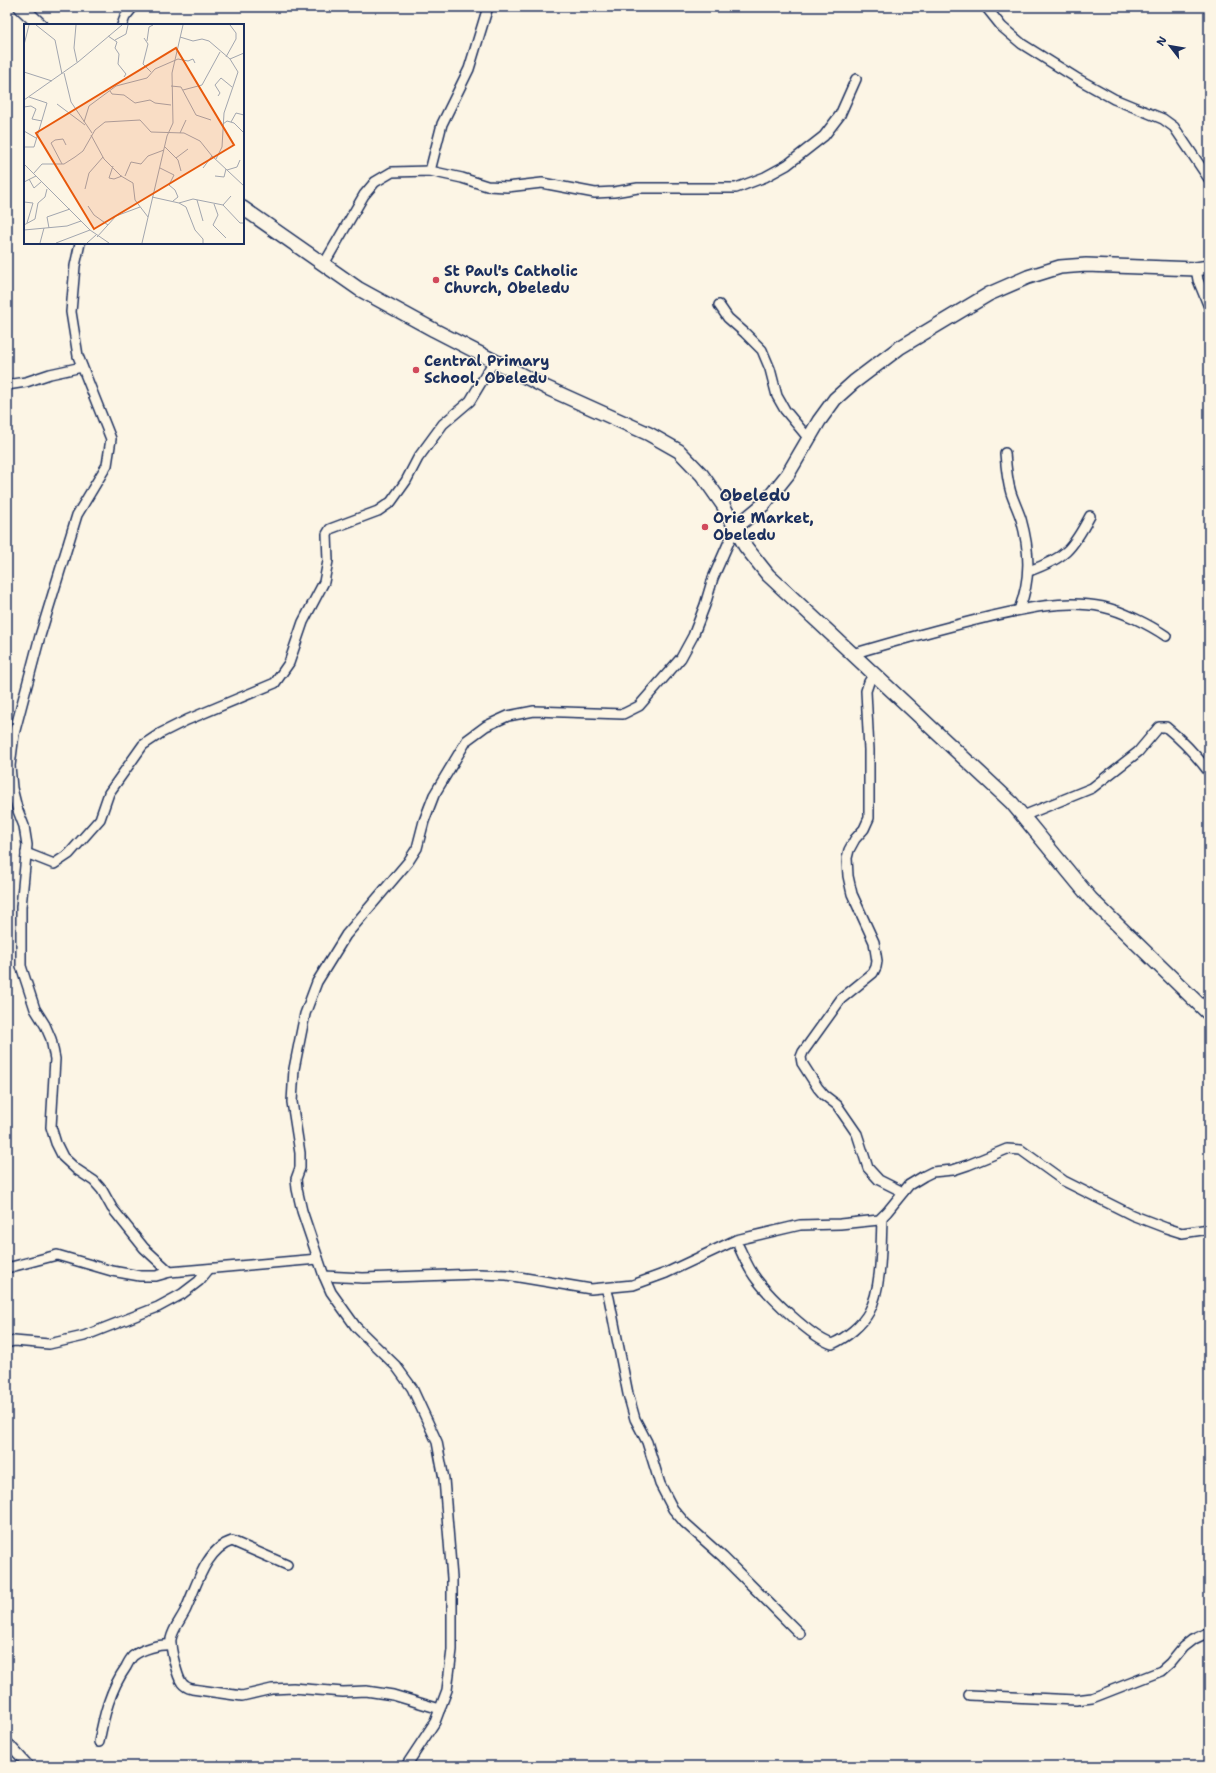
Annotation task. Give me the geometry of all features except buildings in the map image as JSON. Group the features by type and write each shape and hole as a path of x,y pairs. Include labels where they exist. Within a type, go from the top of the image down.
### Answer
{"main road":[{"path":"22,7 39,24"},
{"path":"244,209 359,288 434,330 547,388 649,434 679,450 702,475 723,505 745,546 768,575 1012,803 1091,899 1209,1014"},
{"path":"735,528 764,504 788,474 835,400 854,382 899,348 989,294 1028,277 1060,267 1086,265 1196,269 1209,267"}],"street":[{"path":"122,24 125,17 133,7"},
{"path":"430,172 442,124 469,69 488,7"},
{"path":"986,7 1002,27 1022,44 1083,82 1114,99 1163,119 1174,127 1209,179"},
{"path":"324,264 364,195 375,182 392,172 430,172 462,178 487,186 507,187 542,183 595,193 614,192 638,188 736,188 765,177 787,165 824,136 840,115 856,79"},
{"path":"80,244 74,266 71,312 78,356 111,440 107,465 77,515 40,636 14,734 10,766 12,788 17,808 24,826 27,845 21,907 21,966 35,1009 45,1025 51,1039 55,1058 51,1127 56,1143 63,1157 76,1169 94,1181 102,1190 112,1208 144,1248 170,1272"},
{"path":"1196,269 1198,280 1209,307"},
{"path":"719,305 728,318 745,332 762,350 770,369 777,396 785,410 809,439"},
{"path":"26,853 54,864 69,854 100,819 109,793 143,744 161,733 188,720 276,683 289,663 303,622 324,582 328,561 327,534 330,529 378,511 392,502 418,458 443,424 470,401 494,361"},
{"path":"7,385 26,382 50,374 82,367"},
{"path":"1005,453 1011,494 1028,546 1029,572 1027,588 1019,610"},
{"path":"1029,572 1066,554 1090,516"},
{"path":"406,1766 435,1722 447,1690 452,1650 453,1618 452,1578 444,1479 437,1442 412,1388 396,1366 356,1327 334,1297 324,1276 302,1210 296,1179 300,1168 300,1153 292,1102 294,1069 304,1014 317,982 346,935 408,862 417,848 424,821 434,795 467,740 486,726 508,716 534,711 622,714 639,706 680,658 686,647 705,605 723,553 735,528"},
{"path":"852,654 922,633 1019,610 1043,606 1085,604 1105,607 1152,626 1166,636"},
{"path":"874,674 866,691 869,818 864,829 855,839 849,850 847,858 848,876 852,894 874,942 876,967 873,973 841,1000 822,1024 801,1057 802,1063 818,1088 824,1095 837,1105 857,1134 868,1168 879,1180 903,1192"},
{"path":"1022,816 1092,788 1138,752 1159,727 1166,727 1170,730 1191,749 1209,772"},
{"path":"324,1276 363,1278 478,1274 507,1275 591,1289 633,1285 736,1240 800,1225 840,1224 879,1220 910,1185 932,1172 953,1170 1007,1149 1020,1150 1064,1181 1132,1215 1182,1233 1209,1229"},
{"path":"739,1247 756,1279 769,1294 825,1342 832,1344 839,1341 860,1324 869,1313 879,1274 882,1218"},
{"path":"7,1268 57,1255 112,1271 133,1275 156,1276 170,1272 318,1259"},
{"path":"7,1343 14,1341 49,1344 84,1336 158,1307 182,1294 199,1281 209,1269"},
{"path":"606,1288 634,1419 647,1442 660,1484 673,1509 685,1523 723,1557 800,1634"},
{"path":"287,1565 232,1541 224,1544 202,1571 186,1609 173,1634 171,1645 180,1682 192,1689 242,1696 272,1690 293,1688 343,1692 366,1691 393,1695 440,1709"},
{"path":"969,1695 1076,1700 1092,1698 1161,1671 1170,1663 1183,1647 1192,1640 1209,1632"},
{"path":"99,1742 106,1708 113,1688 132,1657 146,1650 171,1645"},
{"path":"7,1742 29,1766"}],"place":[{"name":"St Paul's Catholic Church, Obeledu","path":"436,280"},
{"name":"Central Primary School, Obeledu","path":"416,370"},
{"name":"Orie Market, Obeledu","path":"705,527"}],"district":[{"name":"Obeledu","path":"755,495"}]}
